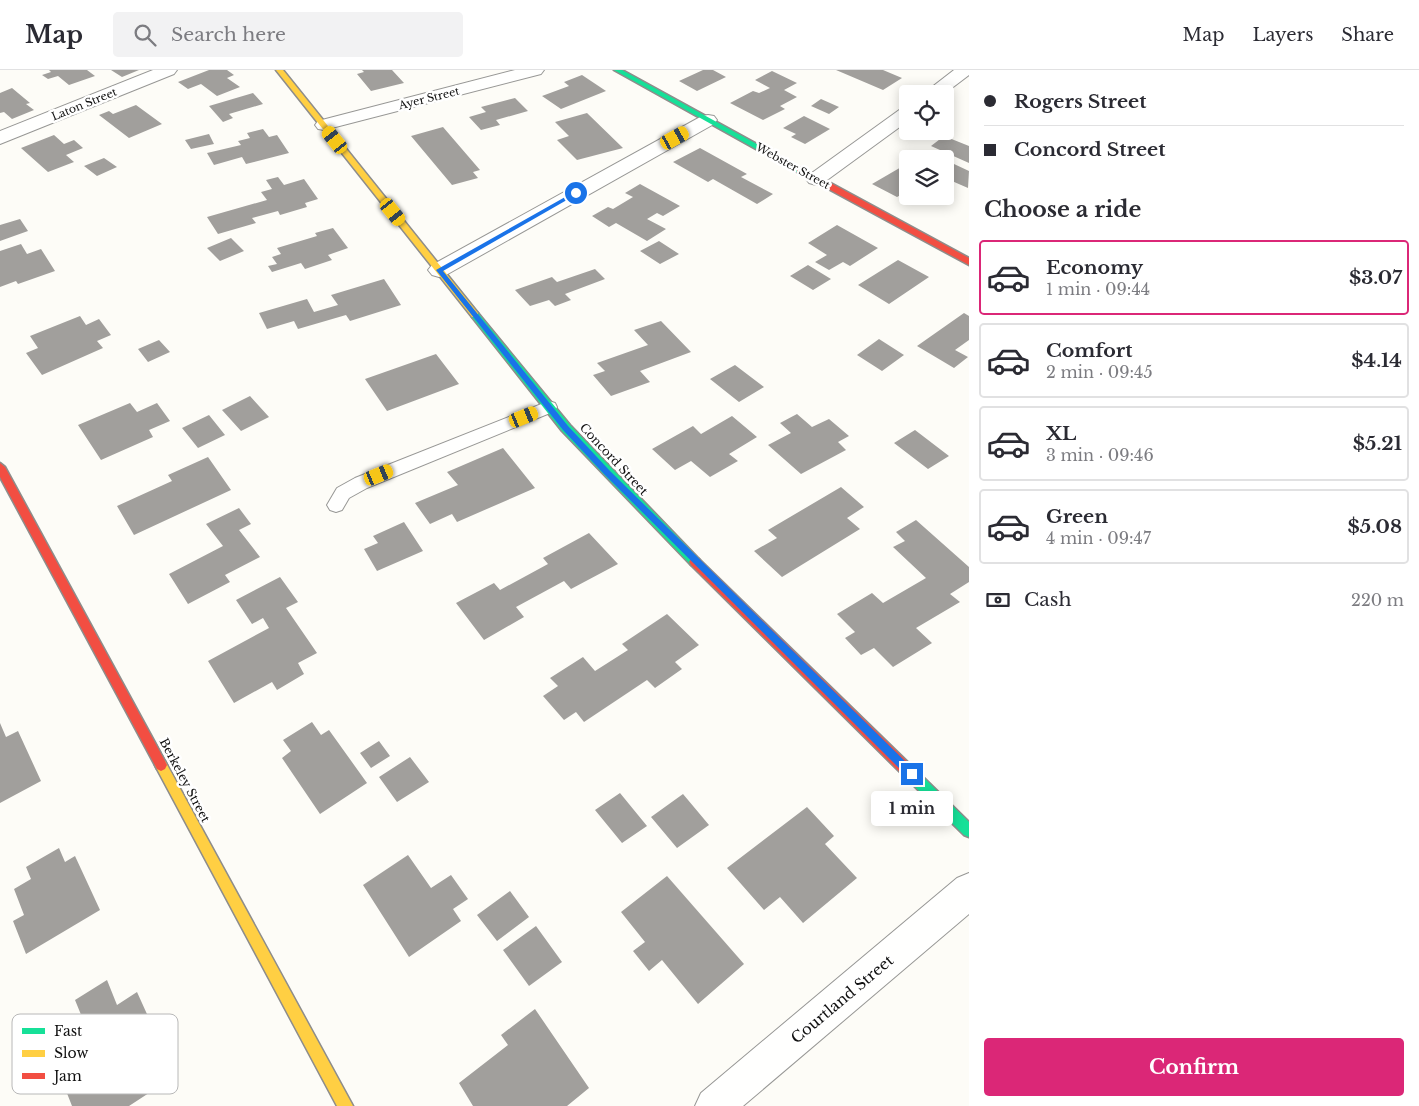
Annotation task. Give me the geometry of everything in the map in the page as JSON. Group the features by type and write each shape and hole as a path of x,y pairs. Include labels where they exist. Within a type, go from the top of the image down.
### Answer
{"main road":[{"name":"Concord Street","path":"279,70 549,407 607,472 677,544 969,831"},
{"name":"Webster Street","path":"616,70 969,262"},
{"name":"Berkeley Street","path":"0,467 346,1106"}],"street":[{"name":"Laton Street","path":"0,138 168,70"},
{"name":"Ayer Street","path":"324,125 535,70"},
{"path":"944,85 965,70"},
{"path":"816,179 899,119"},
{"path":"439,270 708,120"},
{"name":"Courtland Street","path":"714,1106 969,890"}],"lane":[{"path":"336,505 343,493 361,482 549,407"}],"building":[{"path":"49,70 87,70 95,76 69,85 58,76 48,79 42,75 51,72"},
{"path":"111,70 139,70 122,77"},
{"path":"209,70 227,70 234,75 227,78 240,87 217,96 201,84 188,89 178,82"},
{"path":"362,70 392,70 404,83 371,91 357,74 364,72"},
{"path":"703,70 713,70 726,77 697,91 679,81"},
{"path":"836,70 883,70 902,78 883,90"},
{"path":"772,71 797,83 784,90 797,97 780,106 785,109 763,120 730,103 753,91 759,93 770,88 755,80"},
{"path":"582,75 606,91 561,109 542,96 569,86 564,82"},
{"path":"12,88 30,103 26,104 34,110 12,119 4,112 0,113 0,93"},
{"path":"253,93 263,104 229,114 233,118 223,122 209,106"},
{"path":"515,98 528,111 496,120 500,125 481,130 469,117 486,112 481,107"},
{"path":"821,99 839,107 829,114 811,106"},
{"path":"136,105 162,124 129,138 99,115 109,111 113,114"},
{"path":"587,113 623,148 577,160 557,140 569,136 555,122"},
{"path":"804,116 830,129 805,144 791,137 796,134 783,128"},
{"path":"443,127 480,170 473,172 478,178 452,185 411,136"},
{"path":"263,129 269,137 277,135 289,153 246,164 242,157 214,165 207,153 241,145 238,141 250,138 247,133"},
{"path":"209,134 214,144 191,149 185,140"},
{"path":"54,135 64,144 74,140 83,148 66,155 74,162 48,172 21,148"},
{"path":"939,140 954,140 969,146 969,163 954,156 954,150 940,150 931,146"},
{"path":"700,148 747,174 741,177 773,194 757,204 713,179 708,182 673,162"},
{"path":"104,158 117,167 97,176 84,166"},
{"path":"954,164 969,171 968,188 954,182"},
{"path":"899,168 899,196 897,197 872,184"},
{"path":"278,177 284,185 304,179 318,199 305,203 307,207 280,215 278,211 252,218 256,223 218,234 207,217 267,200 261,192 272,189 266,180"},
{"path":"640,184 680,206 663,216 657,213 647,219 666,229 647,241 616,223 609,227 592,216 608,207 613,209 633,197 625,193"},
{"path":"20,219 28,231 0,241 0,225"},
{"path":"837,225 878,248 850,266 843,262 829,270 815,262 827,255 808,243"},
{"path":"333,228 348,248 328,255 332,260 305,269 301,263 272,272 268,266 277,264 272,257 281,254 277,248 317,236 315,233"},
{"path":"231,238 244,251 220,261 207,248"},
{"path":"659,241 679,254 660,264 640,251"},
{"path":"21,244 27,254 41,249 55,271 18,284 16,281 0,287 0,251"},
{"path":"898,260 929,277 889,304 858,285"},
{"path":"808,265 831,279 813,290 790,276"},
{"path":"595,269 605,279 565,294 571,300 555,306 549,300 530,306 515,290 552,277 557,282"},
{"path":"384,279 401,305 350,321 346,315 298,329 294,321 267,329 259,313 307,299 314,312 338,305 331,295"},
{"path":"964,313 969,316 969,340 955,350 968,357 954,368 917,346"},
{"path":"80,316 86,325 99,319 111,335 97,341 103,348 42,375 26,353 38,348 30,336"},
{"path":"661,321 691,352 640,371 650,382 611,396 593,375 605,371 597,363 648,345 634,330"},
{"path":"879,339 904,355 882,371 857,355"},
{"path":"159,340 170,352 148,362 138,349"},
{"path":"436,354 459,384 387,411 365,379"},
{"path":"735,365 764,387 739,402 710,379"},
{"path":"250,396 269,417 241,431 222,410"},
{"path":"130,403 137,412 157,403 170,421 149,430 153,437 101,460 78,425"},
{"path":"797,414 812,427 829,419 849,436 838,442 846,450 801,474 768,445 791,433 780,423"},
{"path":"209,415 225,435 198,448 182,428"},
{"path":"732,416 757,437 729,454 738,461 710,477 691,461 675,470 652,449 693,426 701,434"},
{"path":"915,430 949,456 928,469 894,443"},
{"path":"503,448 535,488 457,522 452,514 430,524 415,503 458,485 447,472"},
{"path":"208,457 231,490 134,535 117,506 172,481 168,475"},
{"path":"841,487 864,507 847,518 860,529 782,577 754,551 777,538 768,530"},
{"path":"239,508 251,524 239,530 260,557 225,575 230,582 188,604 169,574 223,546 206,524"},
{"path":"916,520 969,567 969,582 950,594 960,602 916,628 932,643 893,667 874,648 861,655 845,638 855,632 837,614 872,593 883,603 926,578 893,547 905,541 896,532"},
{"path":"404,522 423,551 377,571 364,549 378,543 373,536"},
{"path":"589,533 618,564 571,589 564,581 516,607 524,617 484,640 456,603 494,583 500,590 548,564 543,558"},
{"path":"280,577 298,602 286,608 317,653 298,663 304,674 277,690 272,682 234,703 208,661 269,628 263,618 252,624 236,600"},
{"path":"667,614 699,645 675,662 682,669 655,688 647,680 584,722 576,712 564,720 543,696 558,686 550,678 583,657 595,671 628,650 622,644"},
{"path":"312,722 321,735 329,730 367,783 320,814 282,758 291,751 283,740"},
{"path":"0,723 6,737 18,731 41,781 0,803"},
{"path":"379,741 390,756 371,768 360,753"},
{"path":"410,757 429,782 397,802 379,777"},
{"path":"620,793 647,826 622,843 595,810"},
{"path":"683,794 709,825 677,848 651,817"},
{"path":"807,807 834,836 825,844 857,878 803,923 780,897 764,910 727,868"},
{"path":"59,848 65,862 75,856 100,910 26,954 13,921 24,915 14,889 31,879 26,867"},
{"path":"408,855 431,888 451,875 468,899 453,909 461,921 409,957 363,885"},
{"path":"667,876 744,964 698,1004 662,960 649,971 633,951 645,942 621,912"},
{"path":"510,891 529,917 497,941 477,915"},
{"path":"536,926 562,962 529,986 503,950"},
{"path":"107,980 117,1005 137,992 147,1014 81,1014 75,1000"},
{"path":"535,1009 589,1088 567,1106 473,1106 459,1083 508,1045 501,1035"},
{"path":"67,1094 147,1094 129,1106 72,1106"}],"traffic: fast":[{"path":"617,70 800,170"},
{"path":"475,315 566,428 695,562"},
{"path":"914,777 969,831"}],"traffic: slow":[{"path":"279,70 475,315"},
{"path":"161,765 345,1106"}],"traffic: jam":[{"path":"800,170 969,262"},
{"path":"0,467 161,765"},
{"path":"695,562 914,777"}],"route":[{"path":"576,193 439,270 566,428 607,472 693,560 912,774"}]}
